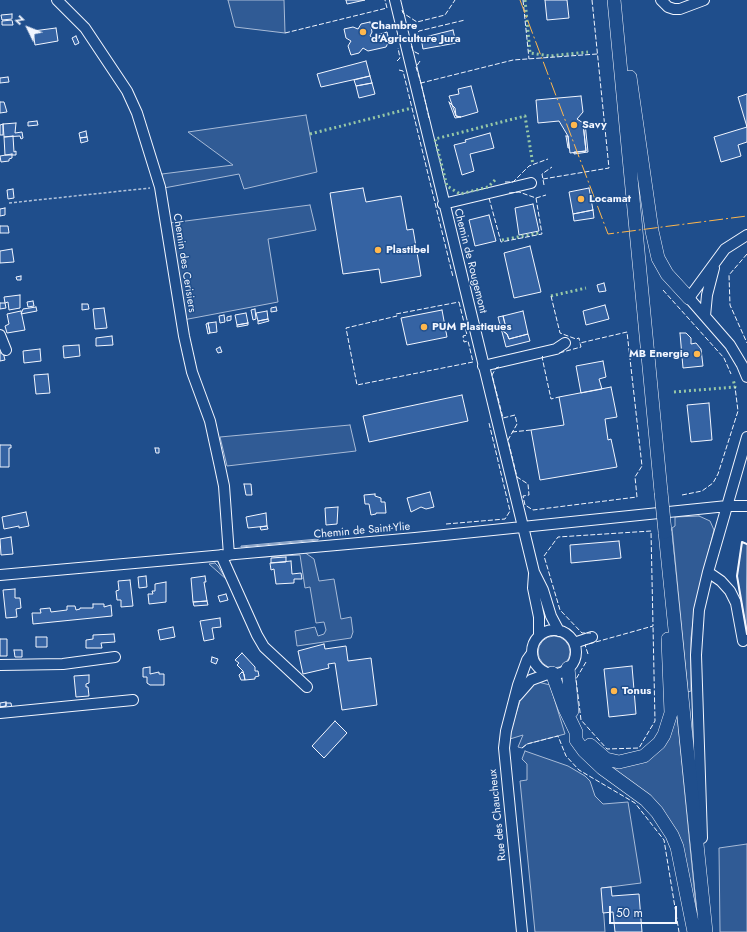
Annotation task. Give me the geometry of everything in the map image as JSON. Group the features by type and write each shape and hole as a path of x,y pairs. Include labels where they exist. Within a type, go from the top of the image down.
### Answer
{"main road":[{"path":"614,0 661,492 706,932"},
{"path":"619,0 652,231 658,258 667,274 689,298"},
{"path":"551,673 564,710 574,726 600,755 612,761 619,762 644,756 654,748 664,735 671,713 663,560 667,551"},
{"path":"568,668 576,740 588,756 602,768 635,790 652,806 666,823 677,847 694,932"}],"street":[{"name":"Chemin des Cerisiers","path":"57,0 85,28 127,91 137,113 160,187 184,336 192,372 210,421 224,486 225,555"},
{"name":"Chemin de Rougemont","path":"395,0 443,204 534,572"},
{"path":"661,0 668,7 674,9 704,0"},
{"path":"443,204 531,183"},
{"path":"747,235 725,249 689,298 736,355 747,377"},
{"path":"705,316 708,289 715,263"},
{"path":"0,335 6,350"},
{"path":"483,366 556,349 565,343"},
{"path":"706,932 696,715 696,655 699,610 708,572 747,436"},
{"name":"Chemin de Saint-Ylie","path":"0,575 524,527 727,506 747,506"},
{"path":"225,555 257,635 264,647 307,687"},
{"path":"534,572 551,616 559,631"},
{"path":"534,572 533,588 539,617 539,636"},
{"path":"708,572 721,581 730,591 736,604 743,641"},
{"path":"547,631 559,631 566,634 574,643 575,655 568,668 561,672 551,673 538,666 532,653 533,646 539,636 547,631"},
{"path":"574,643 592,637"},
{"name":"Rue des Chaucheux","path":"522,932 504,762 506,731 520,679 527,660 532,653"},
{"path":"0,665 63,664 115,657"},
{"name":"Rue des Chaucheux","path":"516,697 528,682 551,673"},
{"path":"0,713 133,700"}],"path":[{"path":"9,203 160,187"}],"shaded area":[{"path":"228,0 284,0 285,33 235,27"},
{"path":"306,115 317,172 244,189 239,174 164,188 162,174 233,165 188,132"},
{"path":"310,205 316,230 268,239 278,302 183,320 170,223"},
{"path":"350,425 356,451 227,466 220,437"},
{"path":"699,516 710,521 714,530 695,606 691,638 691,691 688,692 672,528 675,526 675,517"},
{"path":"318,540 241,547 241,546"},
{"path":"742,542 747,544 746,630 737,576"},
{"path":"304,552 314,559 319,581 334,579 341,619 351,617 353,632 351,638 297,646 295,631 315,627 318,636 324,634 326,630 324,622 316,623 310,587 305,588 300,555 243,558"},
{"path":"215,563 218,566 226,579 209,564"},
{"path":"551,636 557,636 566,640 570,652 566,664 557,668 551,668 542,664 538,655 538,649 542,640"},
{"path":"538,682 550,685 565,734 527,744 522,748 518,747 523,735 510,739 510,732 521,698 530,686"},
{"path":"677,714 698,927 678,838 613,770 614,767 634,763"},
{"path":"525,751 568,766 585,776 590,781 595,796 603,804 628,802 641,883 602,888 605,932 535,932 520,781 527,780 527,764 522,759"},
{"path":"747,844 747,932 720,932 719,848"}],"building":[{"path":"346,0 365,0 347,4"},
{"path":"545,0 567,0 569,18 547,20"},
{"path":"12,14 12,19 2,20 1,15"},
{"path":"12,20 13,25 2,25 2,21"},
{"path":"370,22 372,32 370,36 375,39 377,35 387,32 389,41 386,47 368,51 363,48 359,53 351,55 348,46 351,41 346,38 344,29 353,27 358,29 361,24"},
{"path":"56,28 58,41 35,45 33,31"},
{"path":"453,30 456,43 423,49 421,38"},
{"path":"76,36 79,43 75,45 72,38"},
{"path":"366,61 370,76 321,87 317,74"},
{"path":"370,76 372,83 356,86 354,80"},
{"path":"8,77 9,82 0,83 0,78"},
{"path":"372,83 375,94 359,98 356,86"},
{"path":"471,86 478,112 461,117 456,116 449,96 459,94 458,89"},
{"path":"747,94 747,127 738,97"},
{"path":"581,96 583,112 577,119 583,123 586,151 570,153 568,136 559,121 538,123 536,100"},
{"path":"0,102 4,102 7,112 0,113"},
{"path":"449,102 455,108 456,116 461,117 455,118"},
{"path":"37,121 38,125 28,126 28,122"},
{"path":"16,123 15,133 22,132 23,138 21,139 20,136 4,137 3,124"},
{"path":"583,123 585,123 588,152 574,154 574,152 586,151"},
{"path":"3,124 3,135 0,135 0,125"},
{"path":"747,127 747,142 738,145 741,156 721,162 714,137"},
{"path":"86,131 87,137 80,138 79,133"},
{"path":"490,133 494,148 470,154 474,171 462,175 454,145 466,142 465,140"},
{"path":"13,136 14,152 16,151 16,155 5,155 4,137"},
{"path":"566,136 568,136 569,148 568,148"},
{"path":"87,137 88,141 81,143 80,138"},
{"path":"12,154 12,158 9,159 9,161 1,162 0,156"},
{"name":"Plastibel","path":"363,188 366,202 401,196 407,230 413,229 421,276 381,283 379,269 343,274 330,193"},
{"path":"589,188 593,210 573,214 569,192"},
{"path":"13,189 14,198 8,199 7,190"},
{"path":"533,204 539,231 519,235 515,208"},
{"path":"5,208 5,215 0,216 0,209"},
{"path":"593,210 594,218 574,221 573,214"},
{"path":"489,215 496,241 475,246 469,220"},
{"path":"0,226 8,226 9,233 0,233"},
{"path":"530,246 541,292 514,298 504,253"},
{"path":"12,249 14,262 0,263 0,251"},
{"path":"21,276 21,280 17,280 16,277"},
{"path":"604,283 606,291 599,292 597,285"},
{"path":"20,295 20,308 9,310 8,302 5,303 4,297"},
{"path":"33,301 34,306 28,307 27,302"},
{"path":"0,303 5,303 6,308 0,309"},
{"path":"82,304 88,304 89,309 82,310"},
{"path":"605,305 609,319 586,325 583,311"},
{"path":"36,307 37,311 21,314 23,309"},
{"path":"276,307 277,311 271,312 271,308"},
{"path":"104,308 107,328 95,329 93,309"},
{"path":"255,309 256,319 253,320 251,310"},
{"name":"PUM Plastiques","path":"442,310 447,337 407,345 401,318"},
{"path":"21,311 25,330 7,333 5,326 9,324 7,314"},
{"path":"267,311 268,319 258,321 256,313"},
{"path":"523,311 528,334 509,339 507,334 503,331 506,328 503,316"},
{"path":"246,313 248,323 237,325 235,315"},
{"path":"224,315 225,322 220,323 219,316"},
{"path":"231,316 231,320 227,321 227,317"},
{"path":"503,316 506,328 503,331 507,334 509,339 528,334 530,341 506,347 498,317"},
{"path":"268,319 269,321 258,324 258,321"},
{"path":"216,322 217,332 210,333 208,323"},
{"path":"208,323 210,333 208,334 206,324"},
{"path":"248,323 248,325 237,327 237,325"},
{"path":"680,333 686,333 691,338 691,344 696,343 701,349 703,366 683,368"},
{"path":"112,336 113,345 96,346 96,338"},
{"path":"79,345 80,356 64,358 63,346"},
{"path":"220,347 222,352 218,353 216,349"},
{"path":"40,349 41,361 24,363 23,351"},
{"path":"3,352 5,360 0,361 0,353"},
{"path":"603,361 606,377 599,379 602,389 581,393 576,366"},
{"path":"48,374 50,393 36,394 34,375"},
{"path":"611,387 617,417 605,419 608,440 611,439 617,467 540,480 531,430 564,425 559,397"},
{"path":"462,395 468,421 369,442 363,416"},
{"path":"709,403 712,440 691,442 687,405"},
{"path":"0,445 11,445 11,448 9,448 9,467 0,467"},
{"path":"155,448 159,448 159,453 156,453"},
{"path":"244,484 251,484 252,495 246,495"},
{"path":"430,492 434,507 426,509 421,507 411,512 407,498"},
{"path":"375,494 375,496 381,498 381,502 385,502 386,513 376,513 371,515 369,504 365,504 364,495"},
{"path":"338,507 337,524 326,525 325,508"},
{"path":"26,512 29,526 4,529 2,517"},
{"path":"266,513 267,526 248,528 246,517"},
{"path":"267,526 268,529 261,530 260,527"},
{"path":"11,537 13,554 1,555 0,539"},
{"path":"619,541 621,558 571,563 570,545"},
{"path":"286,557 286,562 271,563 271,558"},
{"path":"291,561 292,574 301,573 302,579 294,579 294,583 276,584 274,569 271,570 270,563"},
{"path":"146,576 147,587 139,588 138,577"},
{"path":"205,576 206,582 204,582 207,601 193,602 191,578"},
{"path":"130,580 133,606 121,607 121,600 117,600 116,591 119,590 118,581"},
{"path":"166,582 166,602 149,604 148,594 153,594 152,591 155,591 155,584"},
{"path":"15,589 15,598 20,598 21,608 16,609 17,617 6,618 3,590"},
{"path":"226,594 228,600 220,602 218,596"},
{"path":"207,601 208,605 194,606 193,602"},
{"path":"93,604 104,604 104,607 111,605 112,616 33,624 32,613 41,613 40,609 50,608 51,612 67,610 67,606 75,606 76,610 80,608 93,608"},
{"path":"220,618 221,627 212,628 214,639 204,641 200,621"},
{"path":"173,627 175,637 160,640 158,630"},
{"path":"114,634 115,642 101,643 102,648 86,648 86,640 93,639 93,635"},
{"path":"36,637 47,637 47,647 36,647"},
{"path":"0,639 7,639 7,656 0,656"},
{"path":"324,644 325,649 346,646 348,661 371,658 377,705 342,710 335,663 328,664 329,668 303,674 298,651"},
{"path":"14,650 22,650 22,657 15,657"},
{"path":"242,653 255,667 255,671 258,671 259,676 255,677 255,679 245,680 243,671 237,665 239,663 235,660"},
{"path":"212,657 218,659 216,664 211,662"},
{"path":"632,666 636,714 609,717 604,669"},
{"path":"150,667 150,674 159,672 159,674 164,674 164,685 150,685 147,683 147,677 143,677 143,668"},
{"path":"242,672 245,680 241,680 239,675"},
{"path":"89,675 89,683 86,684 86,687 88,687 89,696 76,697 74,676"},
{"path":"6,702 6,706 0,707 0,703"},
{"path":"6,703 11,703 12,709 0,710 0,707 6,706"},
{"path":"335,721 347,733 324,758 312,746"},
{"path":"611,887 612,896 639,894 642,932 615,932 613,912 603,913 601,888"}],"hedge":[{"path":"525,0 530,53 550,56 588,52"},
{"path":"310,134 412,108"},
{"path":"495,180 488,187 460,194 447,186 435,139 525,116 533,165"},
{"path":"502,240 539,233"},
{"path":"551,296 586,288"},
{"path":"674,392 735,387 733,379"}],"fence":[{"path":"285,33 387,8 385,0"},
{"path":"402,10 403,13 417,22 445,15 455,0"},
{"path":"523,0 529,59"},
{"path":"543,179 609,168 592,0"},
{"path":"419,54 413,51 411,44 419,31 465,20"},
{"path":"397,61 400,58 398,48"},
{"path":"429,118 421,83 513,60 597,54"},
{"path":"420,61 416,67 421,83"},
{"path":"399,70 403,71 453,277"},
{"path":"505,182 513,182 529,166 548,159"},
{"path":"544,185 542,174 552,167"},
{"path":"509,193 519,192 536,198 546,195"},
{"path":"489,198 501,242 542,234 536,198"},
{"path":"747,254 729,275 730,305 747,343"},
{"path":"663,290 724,358 731,374"},
{"path":"551,296 560,333 576,339 579,338 580,343"},
{"path":"459,302 467,335 463,336 464,342 468,341 473,362 357,385 346,328 397,316 396,314 459,302"},
{"path":"499,367 496,368 492,375 503,418 515,415 517,424 508,440 517,477 528,484 529,495 523,496 525,505 533,510 637,497 635,477 642,466 627,332 580,343 581,347 559,353"},
{"path":"543,356 551,399 559,397"},
{"path":"682,495 702,491 713,483 718,474 738,411 735,387"},
{"path":"446,524 505,519 510,511 489,423"},
{"path":"512,432 531,430"},
{"path":"588,654 585,645 653,626 651,531 558,537 544,556 560,610 582,633 591,633"},
{"path":"586,662 576,679 581,720 607,749 639,748 655,721 653,626"},
{"path":"522,748 527,744 558,736 566,756 579,770 635,803 664,840 679,932"}],"wall":[{"path":"747,544 742,542 737,576 747,634"}],"power":[{"path":"520,0 608,234 747,216"}],"place":[{"name":"Chambre d'Agriculture Jura","path":"363,32"},
{"name":"Savy","path":"574,125"},
{"name":"Locamat","path":"581,199"},
{"name":"Plastibel","path":"378,250"},
{"name":"PUM Plastiques","path":"424,327"},
{"name":"MB Energie","path":"697,354"},
{"name":"Tonus","path":"614,691"}]}
